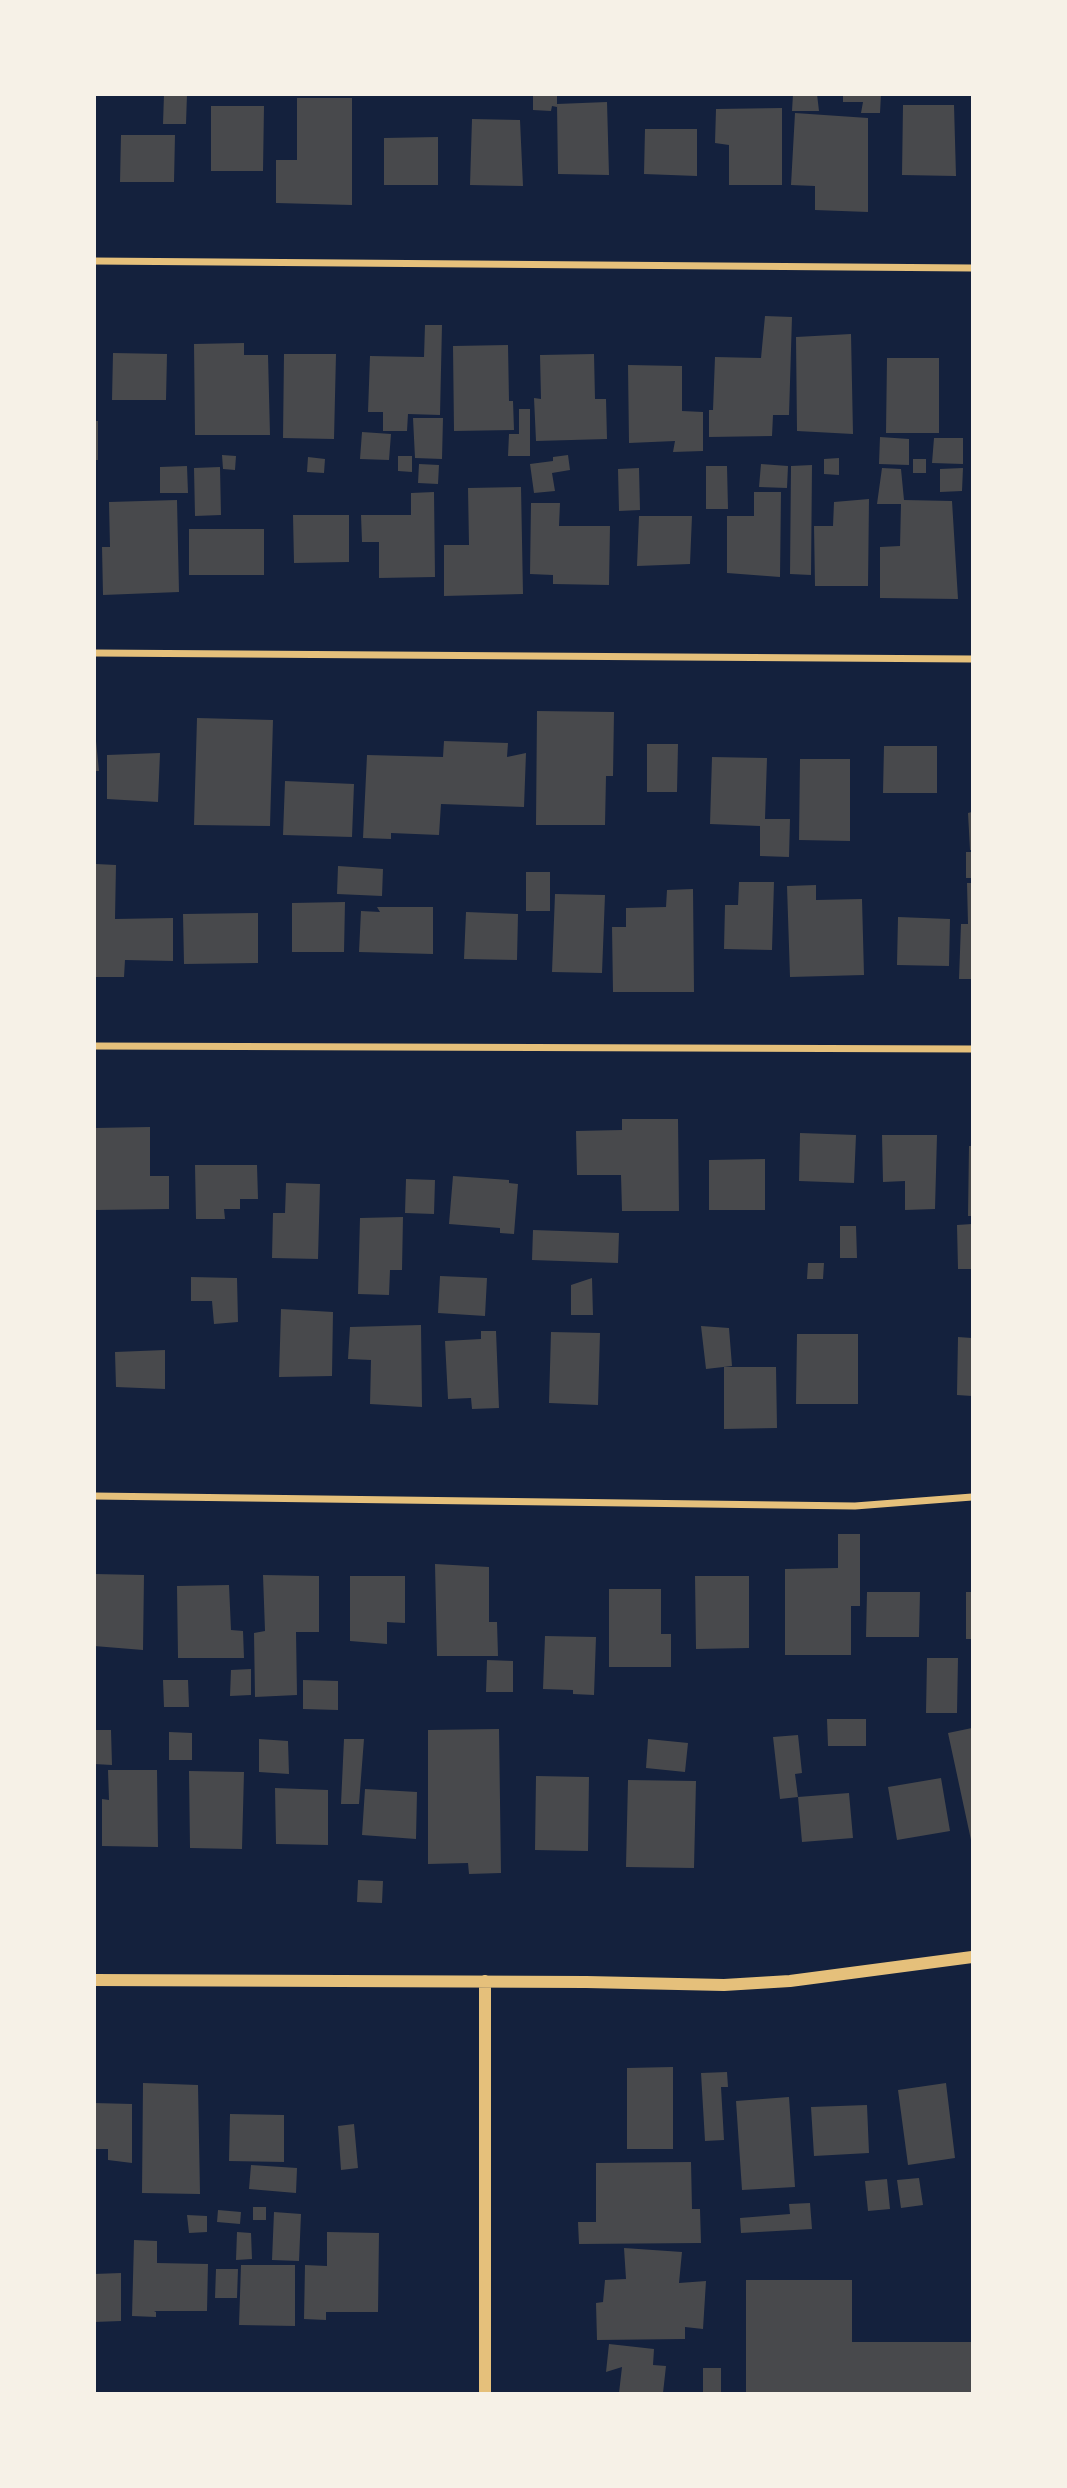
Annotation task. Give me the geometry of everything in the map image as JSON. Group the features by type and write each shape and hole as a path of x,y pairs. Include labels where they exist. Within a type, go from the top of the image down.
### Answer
{"street":[{"path":"94,261 972,268"},
{"path":"94,653 972,659"},
{"path":"94,1046 972,1049"},
{"path":"94,1496 855,1506 972,1497"},
{"path":"94,1980 485,1981 724,1985 790,1981 972,1957"},
{"path":"485,1981 485,2393"}],"building":[{"path":"164,94 187,94 186,124 163,124"},
{"path":"533,94 557,94 557,107 552,106 551,111 533,110"},
{"path":"793,94 817,94 819,111 792,111"},
{"path":"843,94 881,94 880,113 861,113 863,102 843,102"},
{"path":"297,98 352,98 352,205 276,203 276,160 297,160"},
{"path":"607,102 609,175 558,174 557,104"},
{"path":"903,105 954,105 956,176 902,175"},
{"path":"211,106 264,106 263,171 211,171"},
{"path":"782,108 782,185 729,185 729,145 715,143 716,109"},
{"path":"795,113 868,118 868,212 815,210 815,186 791,185"},
{"path":"472,119 520,120 523,186 470,185"},
{"path":"645,129 697,129 697,176 644,174"},
{"path":"121,135 175,135 174,182 120,182"},
{"path":"438,137 438,185 384,185 384,138"},
{"path":"765,316 792,317 789,415 773,415 772,436 709,437 715,357 761,358"},
{"path":"425,325 442,325 440,415 408,414 407,431 383,431 383,412 368,412 370,356 424,357"},
{"path":"851,334 853,434 797,431 796,337"},
{"path":"244,343 244,355 268,355 270,435 195,435 194,344"},
{"path":"508,345 509,401 513,401 514,430 454,431 453,346"},
{"path":"113,353 167,354 166,400 112,400"},
{"path":"284,354 336,354 334,439 283,438"},
{"path":"594,354 595,399 606,399 607,439 536,441 534,398 541,399 540,355"},
{"path":"887,358 939,358 939,433 886,433"},
{"path":"628,365 682,366 682,411 703,412 703,451 673,452 675,441 629,443"},
{"path":"519,409 530,409 530,456 508,456 509,434 519,434"},
{"path":"413,418 443,418 442,459 415,458"},
{"path":"94,421 98,421 98,460 94,460"},
{"path":"362,432 391,434 389,460 360,459"},
{"path":"880,437 909,439 909,465 879,464"},
{"path":"934,438 963,438 963,464 932,463"},
{"path":"222,455 236,456 235,470 223,469"},
{"path":"568,455 570,470 552,473 555,491 534,493 530,464 553,461 553,457"},
{"path":"398,456 412,456 412,472 398,471"},
{"path":"308,457 325,459 324,473 307,472"},
{"path":"839,458 839,475 824,474 824,459"},
{"path":"913,459 926,459 926,473 913,473"},
{"path":"419,464 439,465 438,484 418,483"},
{"path":"761,464 788,466 787,488 759,487"},
{"path":"812,465 811,575 790,574 791,466"},
{"path":"187,466 188,493 160,493 160,467"},
{"path":"706,466 727,466 728,509 706,509"},
{"path":"220,467 221,515 195,516 194,468"},
{"path":"639,468 640,510 619,511 618,469"},
{"path":"882,468 901,469 904,500 952,501 958,599 880,598 880,547 900,546 901,504 877,504"},
{"path":"963,468 962,491 940,492 940,469"},
{"path":"521,487 523,594 444,596 444,545 469,545 468,488"},
{"path":"434,492 435,577 379,578 379,542 362,542 361,515 411,515 411,493"},
{"path":"754,492 781,492 780,577 727,573 727,516 754,516"},
{"path":"869,499 868,586 815,586 814,526 833,526 834,502"},
{"path":"177,500 179,592 103,595 102,547 110,547 109,502"},
{"path":"531,503 560,503 559,526 610,526 609,585 553,584 553,575 530,574"},
{"path":"293,515 349,515 349,562 294,563"},
{"path":"639,516 692,516 690,564 637,566"},
{"path":"189,529 264,529 264,575 189,575"},
{"path":"537,711 614,712 613,776 606,776 605,825 536,825"},
{"path":"197,718 273,720 270,826 194,825"},
{"path":"96,741 99,771 94,771"},
{"path":"444,741 508,743 507,757 526,753 524,807 441,804 439,835 391,833 391,839 363,838 367,755 443,757"},
{"path":"647,744 678,744 677,792 647,792"},
{"path":"884,746 937,746 937,793 883,793"},
{"path":"160,753 158,802 107,799 107,755"},
{"path":"712,757 767,758 765,819 790,819 789,857 760,856 760,826 710,824"},
{"path":"800,759 850,759 850,841 799,840"},
{"path":"285,781 354,784 352,837 283,835"},
{"path":"972,812 972,850 970,850 968,813"},
{"path":"966,852 972,852 972,878 966,878"},
{"path":"96,864 116,865 115,919 173,918 173,961 125,960 124,977 95,977"},
{"path":"338,866 383,869 382,896 337,894"},
{"path":"526,872 550,872 550,911 526,911"},
{"path":"739,882 774,882 772,950 724,949 725,905 738,905"},
{"path":"967,883 972,883 972,979 959,979 961,924 968,924"},
{"path":"816,885 816,900 862,899 864,975 790,977 787,886"},
{"path":"693,889 694,992 613,992 612,927 626,927 626,908 666,907 667,890"},
{"path":"555,894 605,895 602,973 552,972"},
{"path":"345,902 344,952 292,952 292,903"},
{"path":"377,907 433,907 433,954 359,952 361,911 380,912"},
{"path":"466,912 518,914 517,960 464,959"},
{"path":"258,913 258,963 184,964 183,914"},
{"path":"898,917 950,919 949,966 897,965"},
{"path":"622,1119 678,1119 679,1211 622,1211 621,1175 577,1175 576,1131 622,1130"},
{"path":"150,1127 150,1176 169,1176 169,1209 96,1210 95,1128"},
{"path":"800,1133 856,1135 854,1183 799,1181"},
{"path":"882,1135 937,1135 935,1209 905,1210 905,1181 883,1182"},
{"path":"969,1146 972,1146 972,1216 968,1216"},
{"path":"765,1159 765,1210 709,1210 709,1160"},
{"path":"195,1165 257,1165 258,1199 240,1199 240,1209 224,1209 225,1219 196,1219"},
{"path":"453,1176 509,1180 509,1183 518,1184 514,1234 500,1233 500,1228 449,1224"},
{"path":"406,1179 435,1180 434,1214 405,1213"},
{"path":"286,1183 320,1184 318,1259 272,1258 273,1213 285,1213"},
{"path":"403,1217 402,1270 390,1270 389,1295 358,1294 360,1218"},
{"path":"972,1224 972,1269 958,1269 957,1225"},
{"path":"840,1226 856,1226 857,1258 840,1258"},
{"path":"533,1230 619,1233 618,1263 532,1260"},
{"path":"808,1263 824,1263 823,1279 807,1279"},
{"path":"440,1276 487,1278 485,1316 438,1313"},
{"path":"191,1277 237,1278 238,1322 214,1324 212,1301 191,1301"},
{"path":"592,1278 593,1315 571,1315 571,1285"},
{"path":"281,1309 333,1312 332,1376 279,1377"},
{"path":"421,1325 422,1407 370,1404 371,1360 348,1359 350,1327"},
{"path":"701,1326 729,1328 732,1366 706,1369"},
{"path":"481,1331 496,1331 499,1408 472,1409 471,1398 448,1399 445,1341 481,1339"},
{"path":"551,1332 600,1333 598,1405 549,1403"},
{"path":"797,1334 858,1334 858,1404 796,1404"},
{"path":"958,1337 972,1338 972,1396 957,1395"},
{"path":"165,1350 165,1389 116,1387 115,1352"},
{"path":"724,1367 776,1367 777,1428 724,1429"},
{"path":"838,1534 860,1534 860,1606 851,1606 851,1655 785,1655 785,1569 838,1568"},
{"path":"435,1564 489,1567 489,1622 497,1622 498,1656 437,1656"},
{"path":"94,1574 144,1575 143,1650 94,1646"},
{"path":"263,1575 319,1576 319,1632 296,1632 297,1695 255,1697 254,1633 265,1631"},
{"path":"350,1576 405,1576 405,1623 387,1622 387,1644 350,1641"},
{"path":"695,1576 749,1576 749,1648 696,1649"},
{"path":"229,1585 231,1630 243,1631 244,1658 178,1658 177,1586"},
{"path":"609,1589 661,1589 661,1634 671,1634 671,1667 609,1667"},
{"path":"867,1592 920,1592 919,1637 866,1637"},
{"path":"966,1592 972,1592 972,1639 966,1639"},
{"path":"545,1636 596,1637 594,1695 573,1694 573,1690 543,1689"},
{"path":"927,1658 958,1658 957,1713 926,1713"},
{"path":"487,1660 513,1661 513,1692 486,1692"},
{"path":"251,1669 251,1695 230,1696 231,1670"},
{"path":"163,1680 188,1680 189,1707 164,1707"},
{"path":"303,1680 338,1681 338,1710 303,1709"},
{"path":"827,1719 866,1719 866,1746 828,1746"},
{"path":"972,1728 972,1840 971,1840 948,1733"},
{"path":"499,1729 501,1873 469,1874 468,1863 428,1864 428,1730"},
{"path":"94,1730 111,1730 112,1765 94,1764"},
{"path":"169,1732 192,1733 192,1760 169,1760"},
{"path":"798,1735 802,1773 795,1774 798,1797 780,1799 773,1737"},
{"path":"259,1739 288,1741 289,1774 259,1772"},
{"path":"344,1739 364,1739 359,1804 341,1804"},
{"path":"648,1739 688,1743 685,1772 646,1768"},
{"path":"108,1770 157,1770 158,1847 102,1846 102,1799 109,1800"},
{"path":"189,1771 244,1772 242,1849 190,1848"},
{"path":"536,1776 589,1777 588,1851 535,1850"},
{"path":"941,1778 950,1831 897,1840 888,1787"},
{"path":"628,1780 696,1781 694,1868 626,1867"},
{"path":"275,1788 328,1790 328,1845 276,1844"},
{"path":"365,1789 417,1792 416,1839 362,1835"},
{"path":"849,1793 853,1838 802,1842 798,1797"},
{"path":"358,1880 383,1881 382,1903 357,1902"},
{"path":"673,2067 673,2149 627,2149 627,2068"},
{"path":"727,2072 728,2087 721,2087 724,2140 705,2141 701,2073"},
{"path":"143,2083 198,2085 200,2194 142,2193"},
{"path":"946,2083 955,2158 908,2165 898,2090"},
{"path":"789,2097 795,2187 742,2190 736,2101"},
{"path":"94,2103 132,2104 132,2163 108,2160 108,2149 94,2149"},
{"path":"867,2105 869,2153 814,2156 811,2107"},
{"path":"230,2114 284,2115 284,2162 229,2161"},
{"path":"354,2124 358,2168 341,2170 338,2126"},
{"path":"691,2162 692,2209 700,2209 701,2243 579,2244 578,2222 596,2222 596,2163"},
{"path":"251,2165 297,2168 296,2193 249,2189"},
{"path":"919,2178 923,2205 901,2208 897,2180"},
{"path":"887,2179 890,2209 868,2211 865,2181"},
{"path":"810,2203 812,2229 741,2233 740,2218 790,2214 789,2204"},
{"path":"253,2207 266,2207 266,2220 253,2220"},
{"path":"218,2210 241,2212 240,2224 217,2222"},
{"path":"274,2212 301,2214 299,2261 272,2260"},
{"path":"187,2215 207,2216 207,2232 189,2233"},
{"path":"237,2232 251,2233 252,2259 236,2260"},
{"path":"327,2232 379,2233 378,2312 326,2312 326,2320 304,2319 305,2265 327,2266"},
{"path":"134,2240 157,2241 157,2263 208,2264 207,2311 154,2311 156,2317 132,2316"},
{"path":"624,2248 682,2252 679,2283 706,2281 703,2329 685,2327 685,2339 597,2340 596,2303 603,2302 605,2280 626,2279"},
{"path":"241,2265 295,2265 295,2326 239,2325"},
{"path":"216,2269 238,2269 237,2298 215,2298"},
{"path":"121,2273 121,2321 94,2322 94,2274"},
{"path":"746,2280 852,2280 852,2342 972,2342 972,2393 746,2393"},
{"path":"609,2344 654,2349 653,2365 666,2366 663,2393 619,2393 622,2367 606,2372"},
{"path":"703,2368 721,2368 721,2393 703,2393"}]}
